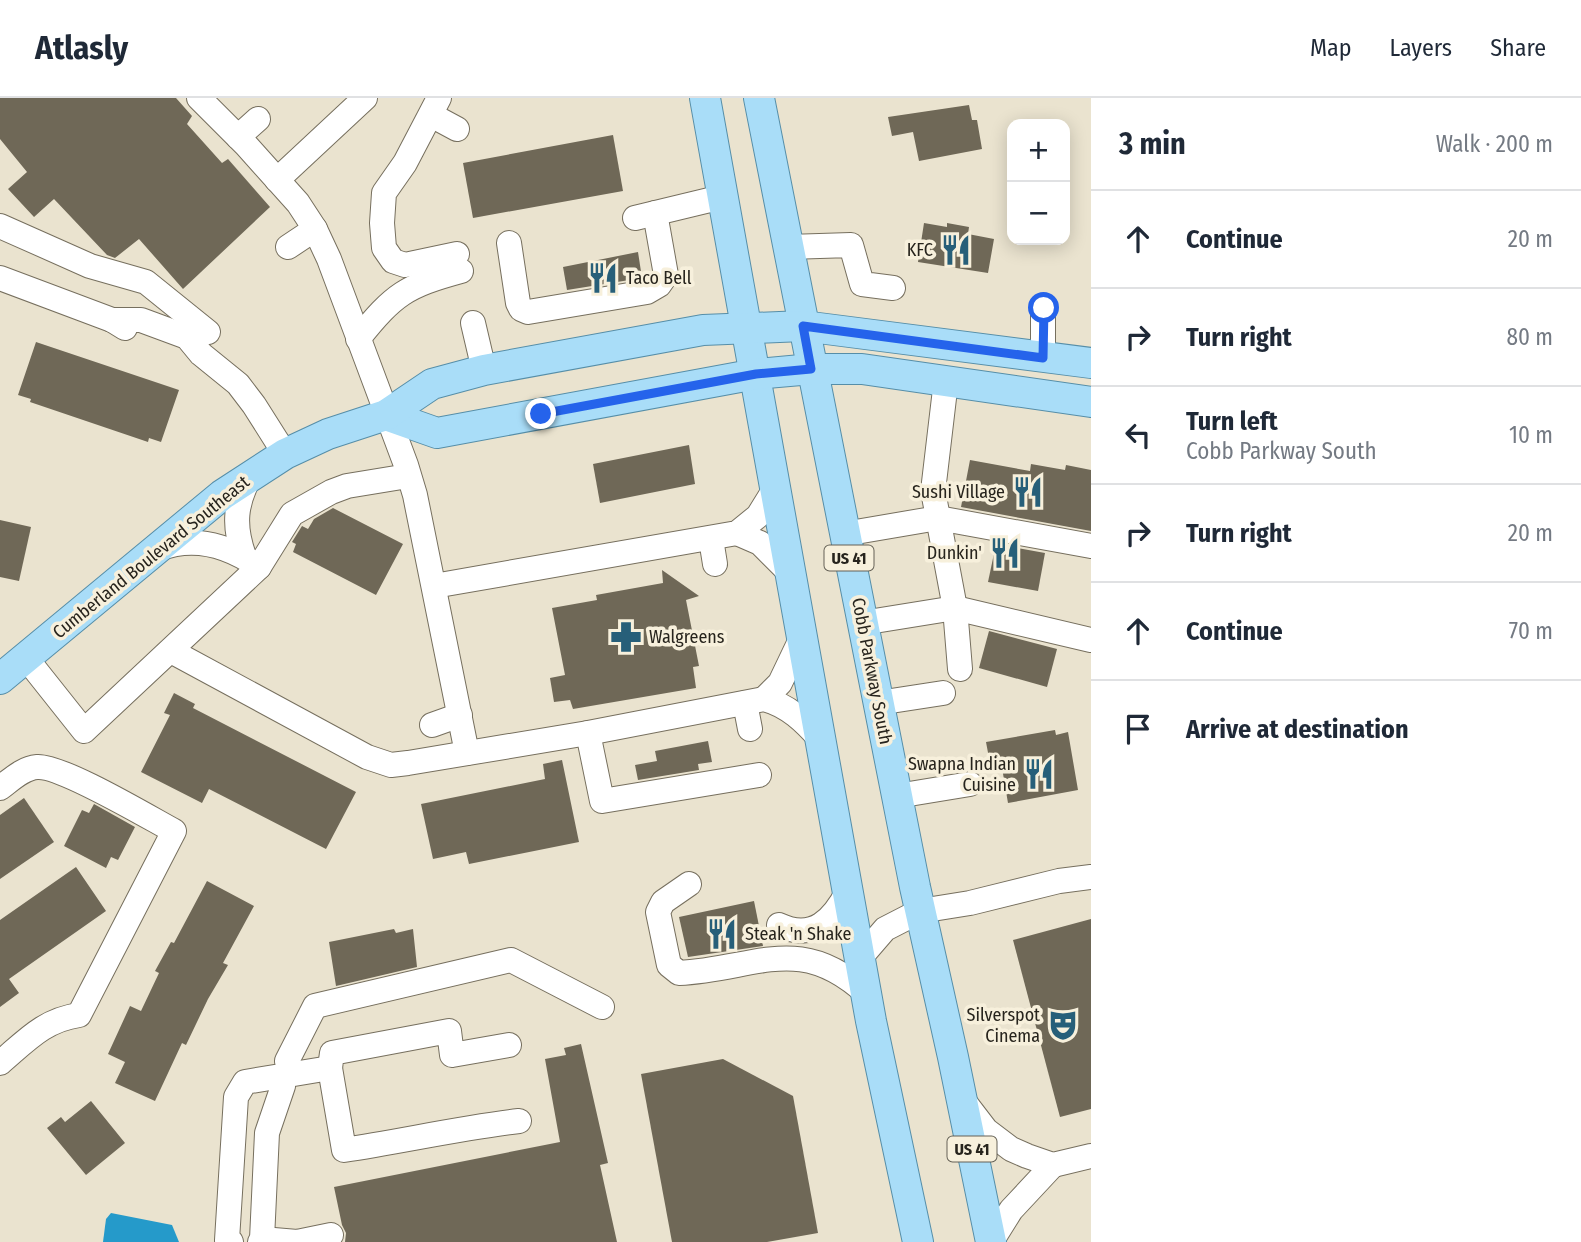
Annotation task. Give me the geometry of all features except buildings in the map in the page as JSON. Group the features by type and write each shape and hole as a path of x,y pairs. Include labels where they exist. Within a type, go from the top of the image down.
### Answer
{"main road":[{"path":"705,98 860,958 918,1242"},
{"name":"Cobb Parkway South","path":"759,98 920,911 991,1242"},
{"name":"Cumberland Boulevard Southeast","path":"0,679 251,474 285,454 328,435 386,415 432,384 484,370 703,330 746,327 803,326 1091,363"},
{"path":"386,415 437,433 756,374 811,369 862,369 1091,402"}],"street":[{"path":"199,98 298,203 329,258 406,464 415,495 467,753"},
{"path":"277,180 365,98"},
{"path":"358,339 381,310 412,286 459,262 405,265 393,261 384,248 382,223 384,193 405,163 435,107 457,129"},
{"path":"238,137 258,119"},
{"path":"509,243 518,303 521,309 528,312 648,292 659,285 666,275 645,215 722,197"},
{"path":"0,226 90,266 146,282 207,334 285,454"},
{"path":"288,247 315,229"},
{"path":"788,247 851,245 862,284 893,288"},
{"path":"0,278 112,320 141,320 187,337 207,334"},
{"path":"1043,358 1044,308"},
{"path":"473,323 484,370"},
{"path":"946,381 933,491 955,608 960,669"},
{"path":"251,474 242,490 237,512 237,535 251,562"},
{"path":"26,658 84,731 171,650 292,514 347,486 408,475"},
{"path":"434,586 737,533 758,516 776,488"},
{"path":"844,534 938,517 1091,546"},
{"path":"737,533 760,543 792,575"},
{"path":"711,539 715,564"},
{"path":"159,549 177,542 200,542 221,547 251,562"},
{"path":"862,623 955,608 1091,640"},
{"path":"750,729 755,701 780,682 802,637"},
{"path":"171,650 379,762 391,765 588,733 755,701 789,710 821,740"},
{"path":"878,703 943,693"},
{"path":"432,725 460,715"},
{"path":"588,733 602,802 759,775"},
{"path":"0,788 29,768 41,766 78,779 174,831 79,1014 49,1022 0,1063"},
{"path":"897,796 970,784"},
{"path":"860,958 885,929 920,911 970,903 1059,881 1091,877"},
{"path":"689,884 663,902 658,912 669,965 679,973 707,972 755,960 784,968"},
{"path":"784,968 778,919 790,930 812,930 831,915 848,891"},
{"path":"745,976 784,968 803,959 825,964 867,994"},
{"path":"331,1235 297,1242 261,1240 267,1133 285,1074 315,1006 511,960 602,1007"},
{"path":"509,1045 452,1055 449,1031 332,1053 330,1068 344,1150 460,1128 519,1121"},
{"path":"231,1242 227,1240 236,1097 245,1082 330,1068"},
{"path":"961,1098 986,1130 1000,1142 1027,1156 1052,1165 1091,1156"},
{"path":"991,1242 1011,1210 1052,1165"}],"water":[{"path":"111,1213 172,1225 179,1242 103,1242 106,1219"}],"place":[{"name":"KFC","path":"956,250"},
{"name":"Taco Bell","path":"603,278"},
{"name":"Sushi Village","path":"1028,492"},
{"name":"Dunkin'","path":"1005,553"},
{"name":"Walgreens","path":"626,637"},
{"name":"Swapna Indian Cuisine","path":"1039,774"},
{"name":"Steak 'n Shake","path":"722,934"},
{"name":"Silverspot Cinema","path":"1063,1025"}],"route":[{"path":"541,414 756,374 811,369 803,326 1043,358 1044,308"}]}
